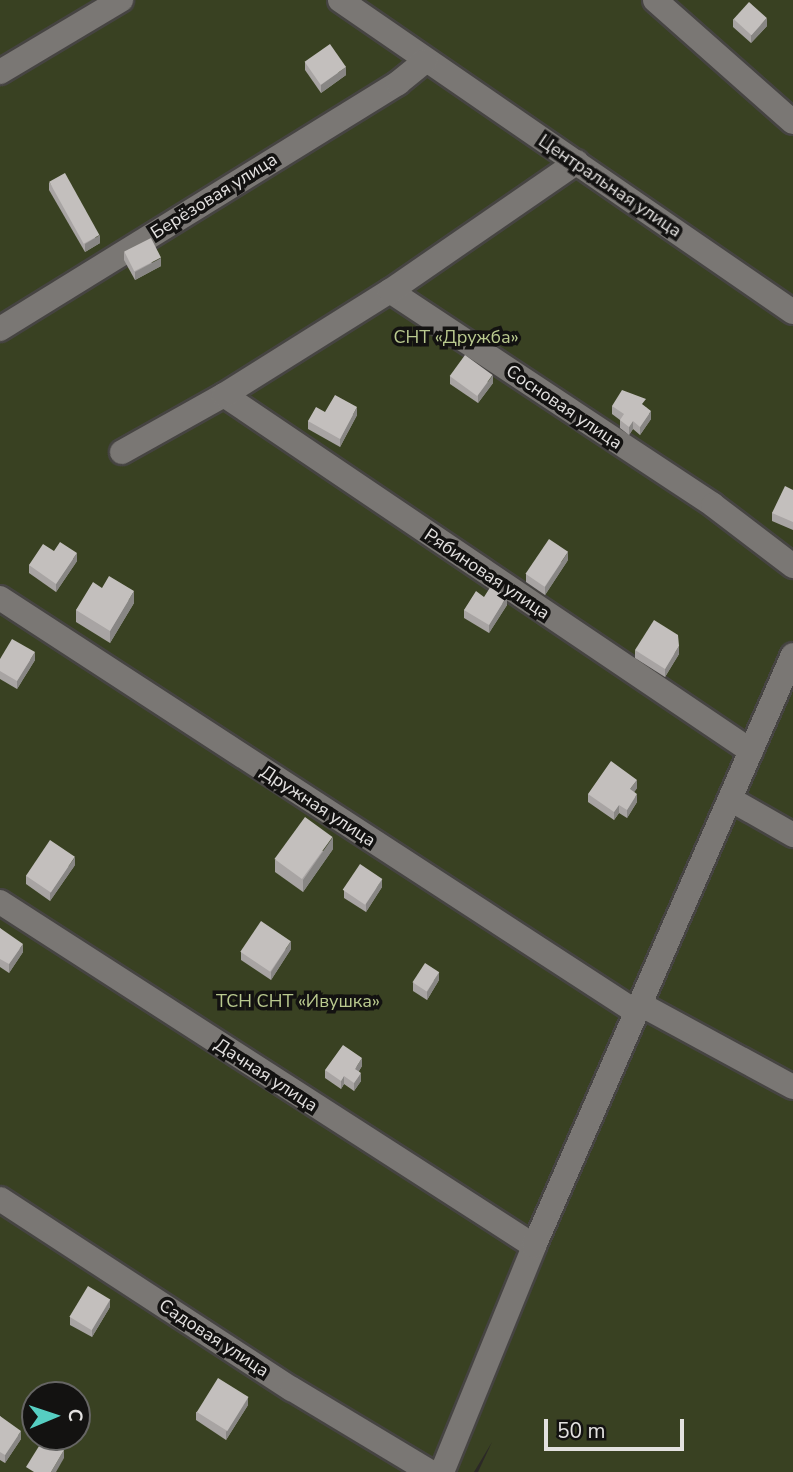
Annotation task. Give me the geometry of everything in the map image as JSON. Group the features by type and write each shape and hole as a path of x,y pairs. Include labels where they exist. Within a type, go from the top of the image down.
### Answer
{"street":[{"path":"0,72 121,0"},
{"name":"Центральная улица","path":"340,0 793,312"},
{"path":"655,0 793,122"},
{"name":"Берёзовая улица","path":"0,329 398,83 425,61"},
{"path":"122,452 224,395 390,291 577,162"},
{"name":"Сосновая улица","path":"390,291 713,505 793,566"},
{"name":"Рябиновая улица","path":"224,395 751,751"},
{"name":"Дружная улица","path":"0,598 638,1008 793,1087"},
{"path":"442,1472 534,1246 793,655"},
{"path":"730,799 793,835"},
{"name":"Дачная улица","path":"0,902 534,1246"},
{"name":"Садовая улица","path":"0,1199 292,1389 430,1472"}],"green space":[{"path":"0,0 793,0 793,1472 478,1472 492,1442 474,1472 0,1472"}],"building":[{"path":"749,2 767,18 751,35 734,19"},
{"path":"330,44 346,67 321,85 305,62"},
{"path":"65,173 99,235 84,244 49,182"},
{"path":"151,238 161,258 134,271 124,252"},
{"path":"465,355 493,375 477,396 450,376"},
{"path":"622,390 646,399 642,404 651,411 640,427 633,421 629,427 620,420 624,414 612,406"},
{"path":"335,395 357,407 340,439 308,421 316,407 325,412"},
{"path":"785,486 793,490 793,522 772,513"},
{"path":"549,539 568,552 545,587 526,574"},
{"path":"60,542 77,553 56,584 29,565 43,544 54,551"},
{"path":"109,576 134,591 110,631 76,610 93,582 102,588"},
{"path":"491,586 507,596 489,625 464,610 476,591 484,597"},
{"path":"654,620 678,635 679,646 665,669 635,650"},
{"path":"12,639 35,652 17,681 0,671 0,659"},
{"path":"611,761 637,780 630,789 637,794 627,810 619,805 614,812 588,794"},
{"path":"305,817 333,837 302,879 274,859"},
{"path":"50,840 75,857 51,892 26,876"},
{"path":"360,864 382,879 365,905 343,890"},
{"path":"261,921 291,941 270,972 240,952"},
{"path":"0,928 23,944 9,964 0,959"},
{"path":"425,963 439,972 427,992 412,982"},
{"path":"343,1045 362,1058 355,1069 361,1073 354,1083 344,1076 341,1081 325,1070"},
{"path":"88,1286 110,1299 92,1330 69,1317"},
{"path":"218,1378 249,1397 227,1431 197,1412"},
{"path":"0,1416 21,1431 5,1455 0,1452"},
{"path":"36,1451 63,1451 51,1472 34,1472 26,1467"}],"park label":[{"name":"СНТ «Дружба»","path":"456,337"},
{"name":"ТСН СНТ «Ивушка»","path":"298,1001"}]}
